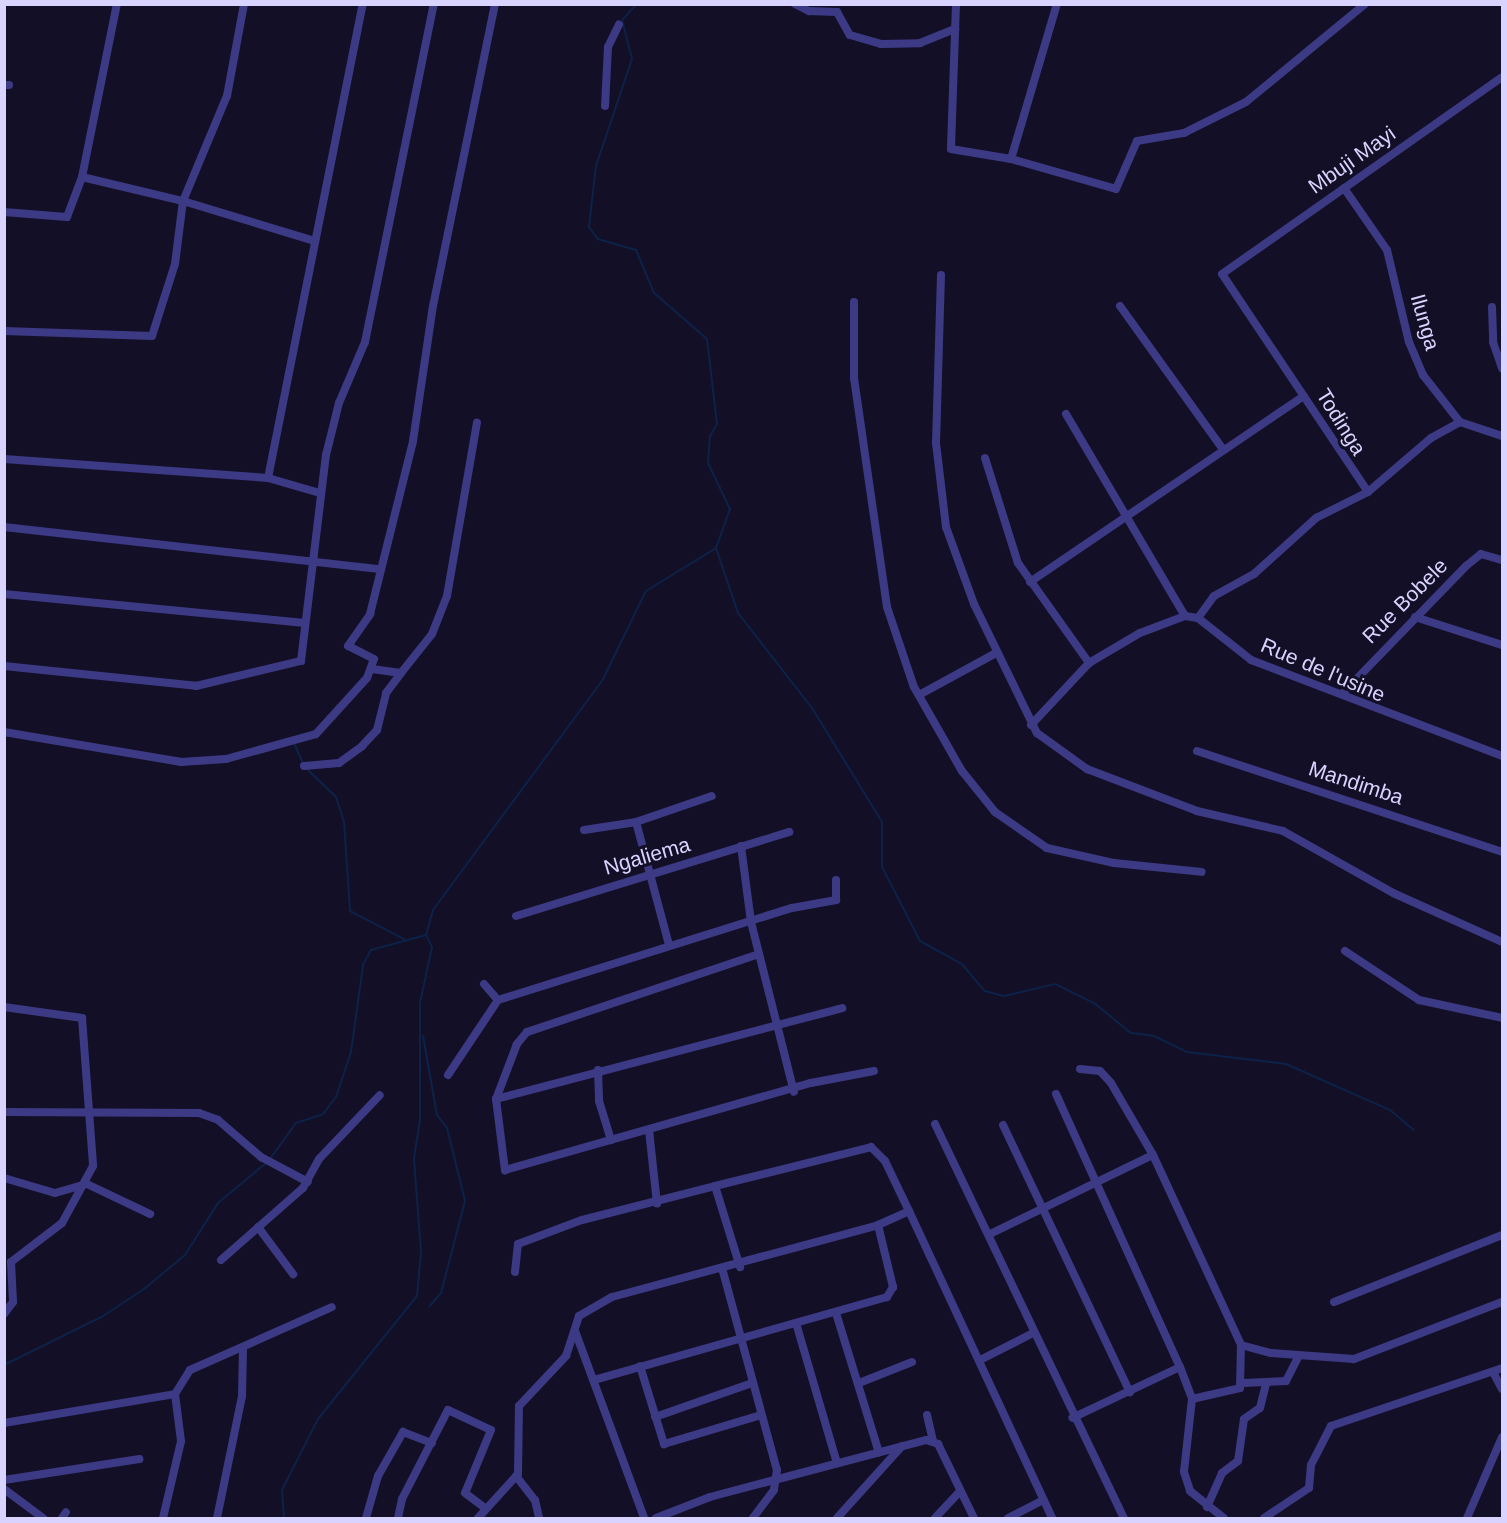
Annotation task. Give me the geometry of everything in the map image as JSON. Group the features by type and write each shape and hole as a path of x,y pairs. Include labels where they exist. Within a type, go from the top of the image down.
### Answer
{"street":[{"path":"4,212 63,220 82,177 117,4"},
{"path":"4,331 152,336 175,264 183,201 227,96 244,4"},
{"path":"268,478 363,4"},
{"path":"4,666 196,686 295,665 304,655 305,622 316,565 320,493 339,403 365,342 434,4"},
{"path":"4,732 181,762 226,759 316,734 372,669 374,659 348,646 370,614 413,441 433,306 495,4"},
{"path":"795,4 809,11 837,12 850,35 881,44 920,43 954,29"},
{"path":"956,4 951,149 1011,159 1116,189 1137,141 1184,133 1246,102 1365,4"},
{"path":"1011,159 1057,4"},
{"path":"605,106 608,47 619,24"},
{"name":"Mbuji Mayi","path":"1222,274 1503,77"},
{"path":"82,177 183,201 315,241"},
{"name":"Ilunga","path":"1344,188 1387,250 1420,369 1460,422"},
{"name":"Todinga","path":"1222,274 1368,492"},
{"path":"941,275 936,443 942,505 996,653 1031,725 1059,752 1087,769 1197,811 1283,831 1393,893 1503,942"},
{"path":"854,302 854,378 887,607 918,695 962,771 995,812 1019,831 1079,857 1202,872"},
{"path":"1120,306 1222,448"},
{"path":"1492,307 1493,342 1503,368"},
{"path":"1030,582 1222,448 1304,396"},
{"path":"1031,725 1089,663 1140,633 1185,616 1129,515 1066,414"},
{"path":"1197,618 1214,596 1254,574 1316,518 1368,492 1427,441 1460,422 1503,436"},
{"path":"304,766 339,763 362,746 376,730 386,693 432,634 447,596 477,423"},
{"path":"985,458 1007,535 1030,582 1089,663"},
{"path":"4,459 268,478 320,493"},
{"path":"4,527 316,565 380,569"},
{"name":"Rue Bobele","path":"1343,693 1415,617 1481,554 1503,560"},
{"path":"4,594 305,622"},
{"name":"Rue de l'usine","path":"1185,616 1197,618 1251,660 1343,693 1388,716 1503,756"},
{"path":"1415,617 1503,645"},
{"path":"918,695 996,653"},
{"path":"372,669 401,673"},
{"name":"Mandimba","path":"1197,751 1503,852"},
{"path":"584,830 636,822 712,796"},
{"path":"636,822 652,872 669,945"},
{"name":"Ngaliema","path":"516,916 652,872 789,832"},
{"path":"741,846 751,922 794,1092"},
{"path":"448,1075 498,1000 669,945 836,900 836,880"},
{"path":"1345,951 1419,999 1503,1018"},
{"path":"759,954 527,1032 517,1044 496,1098 498,1147 508,1173 518,1163 874,1071"},
{"path":"484,984 498,1000"},
{"path":"4,1007 80,1014 93,1115 93,1166 87,1184 54,1232 29,1244 11,1262 12,1302 4,1314"},
{"path":"496,1098 598,1070 778,1027 842,1008"},
{"path":"1080,1069 1106,1077 1133,1113 1241,1345 1243,1383"},
{"path":"598,1070 599,1101 611,1140"},
{"path":"1056,1094 1097,1180 1192,1399 1184,1473 1190,1491 1207,1507 1224,1518"},
{"path":"221,1260 308,1182 319,1160 380,1095"},
{"path":"4,1112 93,1115 199,1113 218,1120 261,1157 308,1182"},
{"path":"935,1124 990,1234 1072,1418 1124,1518"},
{"path":"1003,1125 1130,1392"},
{"path":"649,1130 657,1204"},
{"path":"515,1272 518,1244 582,1220 657,1204 715,1186 871,1147 885,1161 980,1360 1042,1501 1052,1518"},
{"path":"990,1234 1097,1180 1153,1155"},
{"path":"4,1178 55,1193 87,1184 150,1214"},
{"path":"715,1186 740,1267"},
{"path":"478,1518 516,1476 519,1406 562,1363 579,1316 604,1300 722,1268 740,1267 878,1225 909,1211"},
{"path":"593,1380 836,1313 891,1294 878,1225"},
{"path":"258,1227 293,1274"},
{"path":"1334,1302 1503,1235"},
{"path":"722,1268 777,1478 753,1518"},
{"path":"1241,1345 1299,1356 1364,1356 1503,1302"},
{"path":"163,1518 181,1441 175,1394 190,1370 243,1350 332,1307"},
{"path":"836,1313 879,1453"},
{"path":"796,1323 837,1463"},
{"path":"575,1329 643,1517 633,1518"},
{"path":"980,1360 1033,1333"},
{"path":"217,1518 242,1396 243,1350"},
{"path":"1192,1399 1234,1390 1243,1383 1286,1382 1299,1356"},
{"path":"859,1383 912,1362"},
{"path":"640,1366 664,1444 761,1415"},
{"path":"1072,1418 1180,1367"},
{"path":"1264,1518 1309,1488 1311,1465 1331,1426 1503,1368"},
{"path":"1493,1372 1503,1389"},
{"path":"655,1417 752,1383"},
{"path":"1207,1507 1222,1473 1238,1461 1244,1419 1260,1408 1266,1384"},
{"path":"4,1423 175,1394"},
{"path":"398,1518 402,1498 448,1410 490,1426 465,1493 486,1509"},
{"path":"927,1415 933,1441 974,1518"},
{"path":"366,1518 378,1476 403,1432 432,1443"},
{"path":"1467,1518 1503,1437"},
{"path":"656,1518 777,1478 902,1446 933,1441"},
{"path":"837,1518 902,1446"},
{"path":"4,1480 139,1459"},
{"path":"516,1476 535,1500 539,1518"},
{"path":"4,1489 43,1518"},
{"path":"935,1518 959,1492"},
{"path":"1008,1518 1042,1501"}],"waterway":[{"path":"426,935 433,910 603,679 646,591 716,548 730,509 708,463 710,436 717,424 707,339 654,293 636,250 598,239 589,227 596,166 632,59 622,20 637,4"},
{"path":"716,548 738,613 812,708 882,822 882,867 920,941 962,964 985,991 1004,996 1055,984 1094,1003 1131,1033 1154,1036 1187,1052 1286,1064 1390,1110 1414,1130"},
{"path":"294,743 304,765"},
{"path":"307,769 336,797 344,822 350,911 404,939"},
{"path":"270,1159 296,1123 323,1114 336,1097 351,1052 363,965 371,950 426,935"},
{"path":"284,1518 282,1490 318,1419 417,1296 421,1252 414,1158 420,1122 420,1003 432,947 426,935"},
{"path":"423,1036 437,1115 447,1128 465,1201 441,1293 429,1307"},
{"path":"4,1365 103,1316 144,1289 185,1255 218,1203 266,1163"}]}
